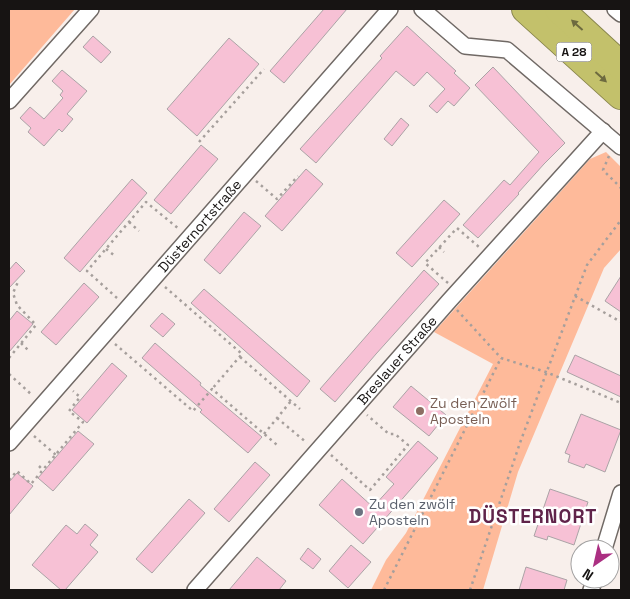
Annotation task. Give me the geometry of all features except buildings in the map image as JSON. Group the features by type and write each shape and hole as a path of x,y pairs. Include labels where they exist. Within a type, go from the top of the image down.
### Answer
{"highway":[{"name":"A 28","path":"526,9 621,95"},
{"name":"A 28","path":"559,9 621,66"}],"street":[{"path":"9,101 91,9"},
{"name":"Düsternortstraße","path":"9,444 390,9"},
{"path":"422,9 464,46 507,50 619,145"},
{"path":"615,9 621,14"},
{"name":"Breslauer Straße","path":"195,590 356,406 603,132"},
{"path":"607,539 621,493"}],"path":[{"path":"199,142 264,69"},
{"path":"619,145 603,170 621,188"},
{"path":"247,173 277,199 298,176"},
{"path":"290,177 294,181"},
{"path":"128,308 87,271 146,202 189,238"},
{"path":"470,590 521,440 587,265 621,220"},
{"path":"129,222 139,231"},
{"path":"490,257 457,228 425,262 454,296 500,358 546,372 621,403"},
{"path":"439,247 444,252"},
{"path":"106,249 115,256"},
{"path":"104,335 194,410 212,390 242,354 155,278"},
{"path":"9,358 36,325 17,305 13,293 18,282"},
{"path":"575,296 621,322"},
{"path":"21,343 28,350"},
{"path":"240,357 300,409"},
{"path":"384,590 500,358"},
{"path":"9,374 42,405"},
{"path":"9,480 17,471 31,484 83,422 69,411 80,397 62,382"},
{"path":"212,390 276,445"},
{"path":"264,434 292,401"},
{"path":"277,418 370,490 408,445 395,434 389,434 356,406"},
{"path":"24,427 56,454"},
{"path":"66,435 70,438"},
{"path":"39,466 43,470"}],"shaded area":[{"path":"9,9 75,9 9,85"},
{"path":"606,152 621,167 621,249 604,268 518,472 483,590 371,590 386,560 406,533 493,364 434,332 590,159"}],"place":[{"name":"Zu den Zwölf Aposteln","path":"420,411"},
{"name":"Zu den zwölf Aposteln","path":"359,512"}],"district":[{"name":"DÜSTERNORT","path":"533,516"}]}
